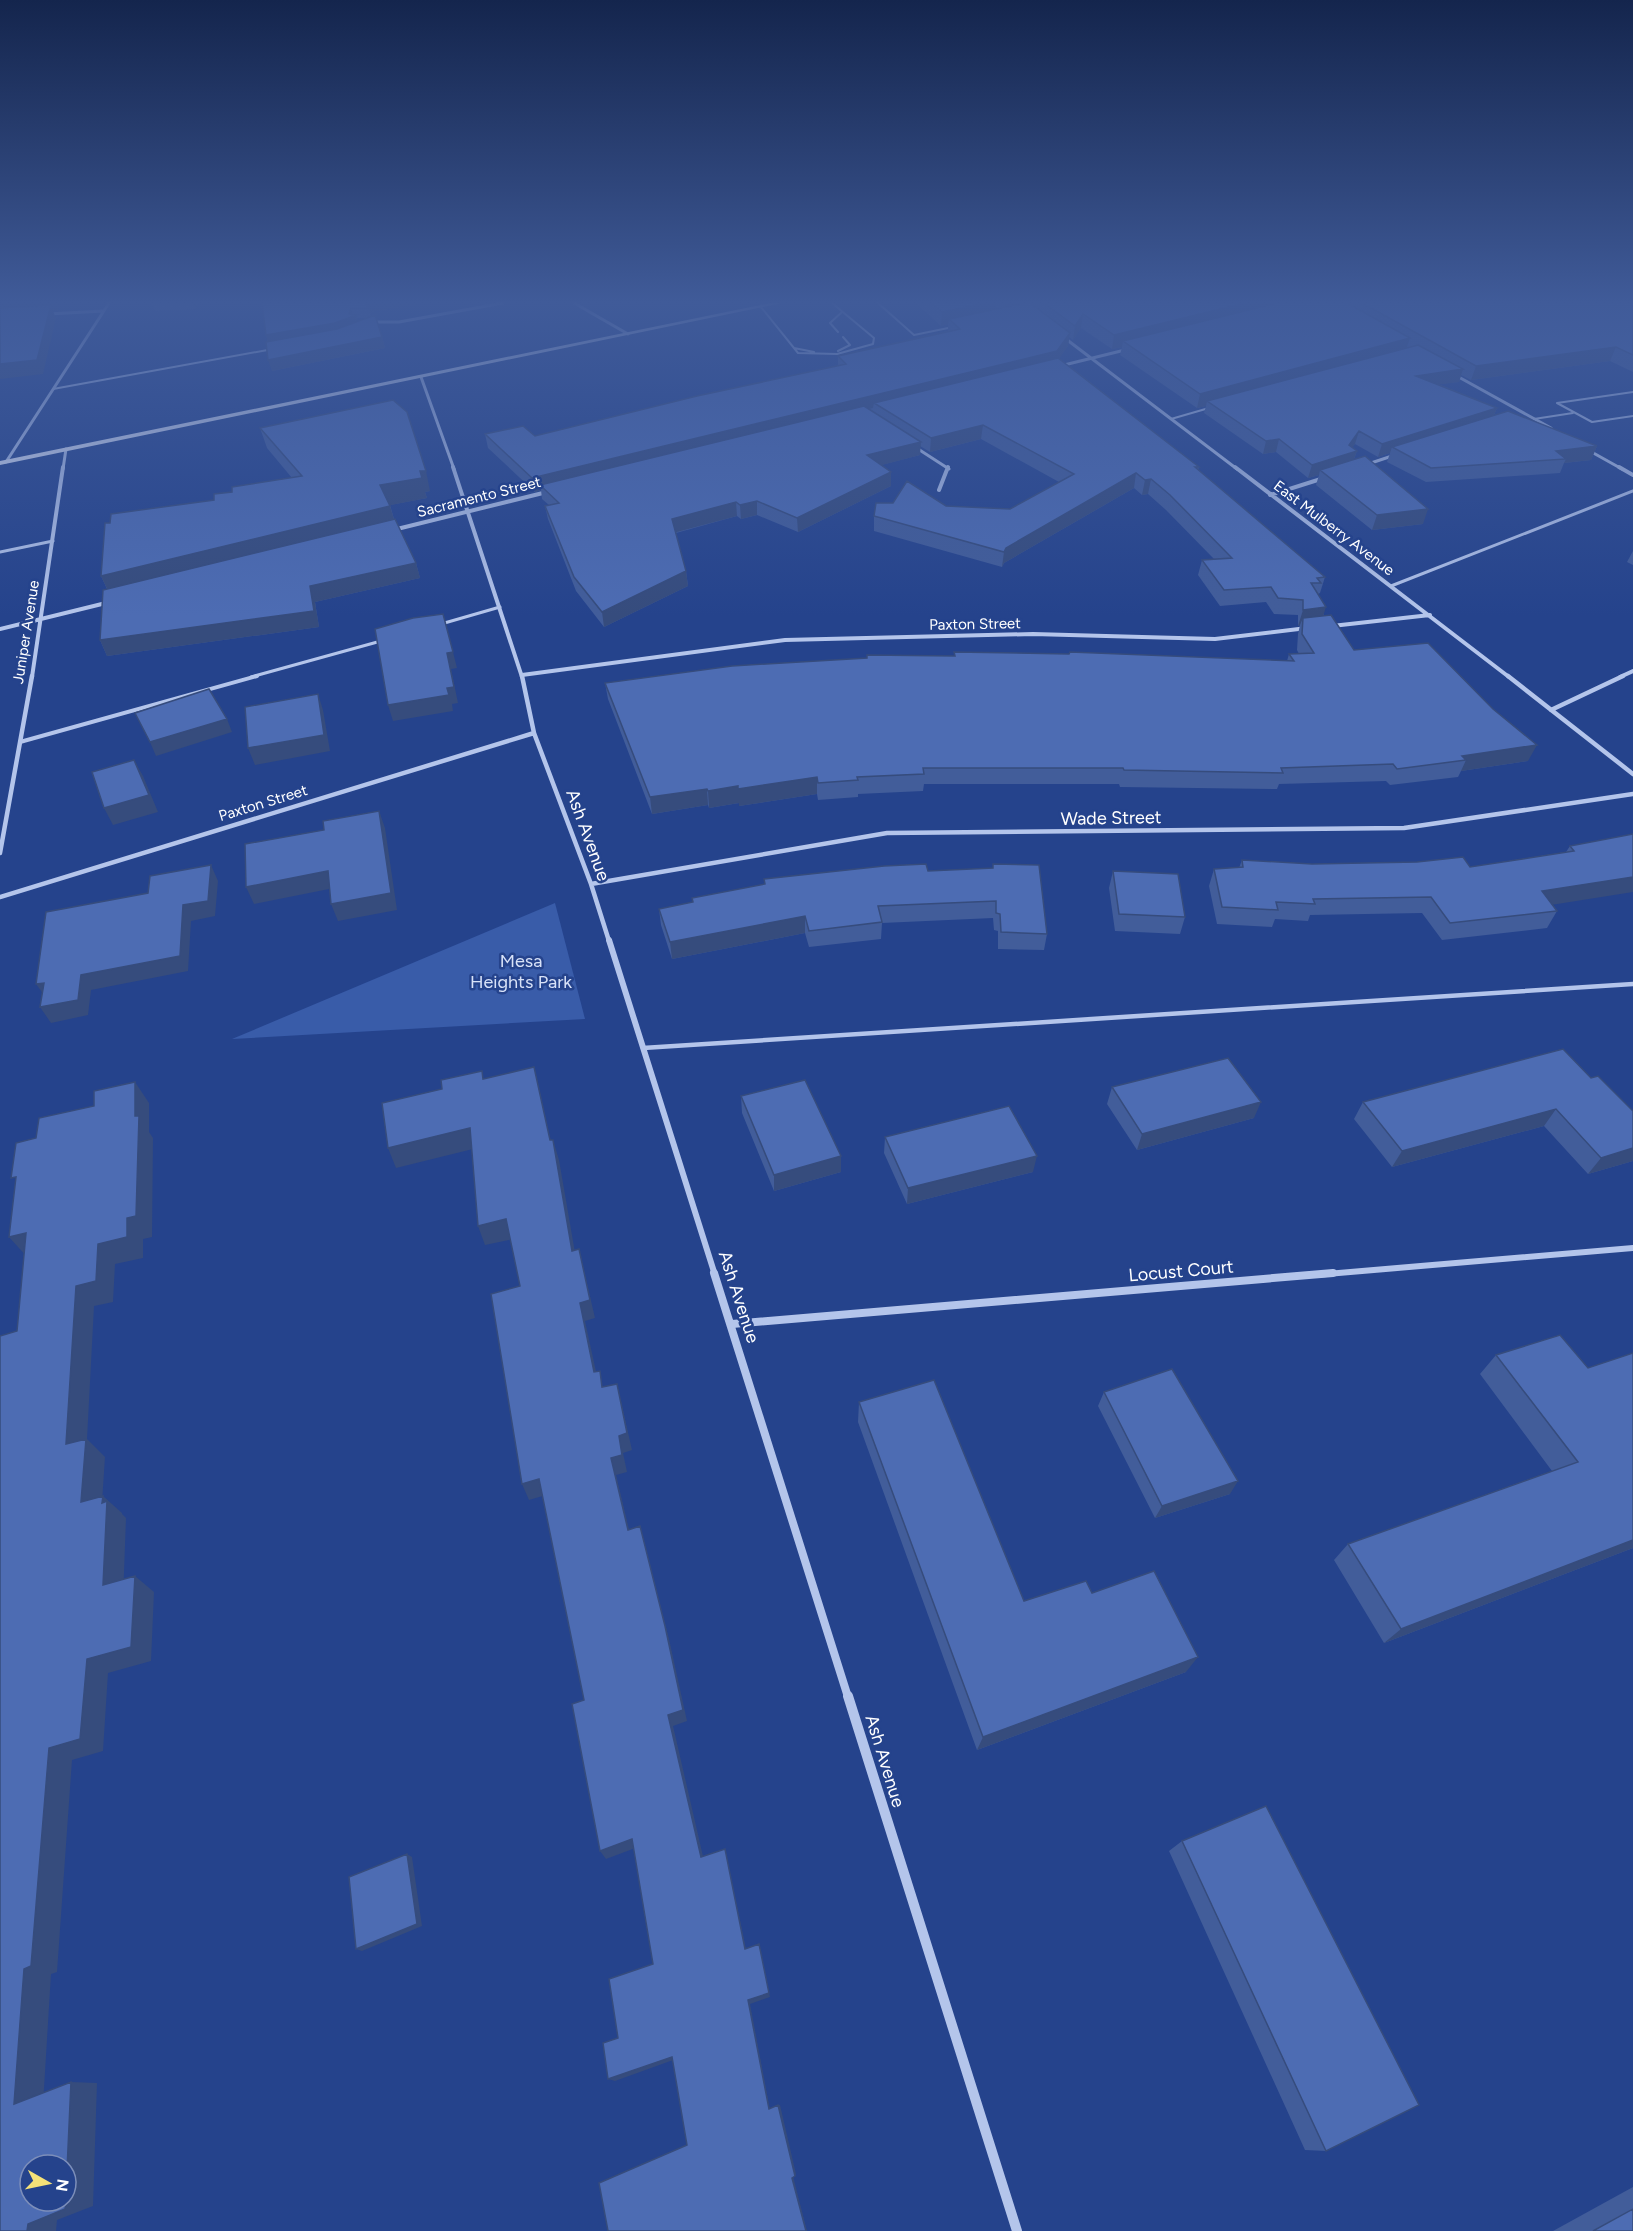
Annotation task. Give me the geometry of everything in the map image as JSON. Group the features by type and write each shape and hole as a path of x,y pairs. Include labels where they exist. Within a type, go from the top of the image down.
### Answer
{"main road":[{"path":"3,462 273,407"}],"street":[{"path":"3,462 40,407"},
{"name":"Ash Avenue","path":"432,407 469,511 522,675 534,733 591,884 1017,2231"},
{"name":"East Mulberry Avenue","path":"1156,407 1430,615 1633,774"},
{"path":"1512,407 1554,430"},
{"path":"1525,419 1534,419"},
{"path":"911,444 949,468 939,490"},
{"path":"1583,447 1633,475"},
{"name":"Juniper Avenue","path":"0,853 42,619 66,449"},
{"path":"1361,466 1406,452"},
{"path":"1270,495 1327,477"},
{"name":"Sacramento Street","path":"388,531 550,491"},
{"path":"0,629 111,601"},
{"path":"1328,626 1430,615"},
{"name":"Paxton Street","path":"522,675 785,640 1033,634 1215,639 1317,627"},
{"path":"1551,710 1633,671"},
{"name":"Paxton Street","path":"0,897 534,733"},
{"name":"Wade Street","path":"591,884 887,833 1404,828 1633,794"},
{"name":"Locust Court","path":"732,1324 1633,1248"}],"lane":[{"path":"1171,419 1213,407"},
{"path":"1564,407 1592,422 1633,416"},
{"path":"1534,419 1574,413"},
{"path":"1391,586 1633,491"},
{"path":"0,552 52,541"},
{"path":"431,626 500,607"},
{"path":"20,742 386,639"},
{"path":"643,1048 1633,984"}],"green space":[{"name":"Mesa Heights Park","path":"555,903 585,1019 232,1039"}],"building":[{"path":"359,407 401,407 407,412 426,471 420,471 422,478 380,485 390,506 101,576 105,523 110,523 111,514 214,500 214,494 232,492 232,487 302,476 260,428"},
{"path":"652,407 825,407 532,478 485,434 523,426 535,436"},
{"path":"859,407 866,407 921,442 867,455 891,472 797,518 757,501 740,505 736,502 672,519 686,571 602,612 574,577 545,506 559,503 540,485"},
{"path":"881,407 1122,407 1199,467 1195,467 1325,577 1317,578 1321,583 1311,583 1326,607 1303,610 1303,600 1278,598 1271,587 1224,590 1202,560 1232,558 1170,495 1151,479 1145,480 1136,473 1006,548 1004,552 874,516 876,503 893,503 907,481 946,506 1010,509 1074,474 983,425 931,438"},
{"path":"1216,407 1497,408 1382,444 1359,431 1349,445 1357,451 1312,465 1279,439 1266,441"},
{"path":"1508,411 1597,446 1556,451 1566,459 1431,468 1392,447"},
{"path":"1365,456 1428,509 1377,515 1320,470"},
{"path":"395,519 416,563 310,586 314,611 100,640 103,590"},
{"path":"443,614 453,652 447,653 454,687 447,688 449,695 388,705 375,629 413,618"},
{"path":"1331,615 1354,650 1428,643 1493,709 1537,745 1462,756 1466,760 1397,769 1393,764 1281,768 1283,773 1124,770 1123,768 923,768 924,774 857,777 858,780 818,783 817,777 738,789 738,786 650,797 605,683 732,666 867,658 867,655 955,656 954,652 1069,654 1070,652 1294,661 1289,654 1314,653 1302,634 1303,618"},
{"path":"209,689 227,719 150,742 135,713"},
{"path":"318,694 324,735 248,748 245,707"},
{"path":"134,760 149,795 104,808 92,772"},
{"path":"379,811 391,893 331,904 328,871 246,887 245,844 324,830 323,821"},
{"path":"1633,834 1633,877 1542,891 1557,911 1450,923 1431,897 1313,899 1315,904 1276,902 1278,910 1222,907 1214,869 1243,867 1242,860 1312,864 1417,862 1463,857 1470,867 1574,851 1570,846"},
{"path":"926,864 928,871 993,868 993,864 1039,865 1047,934 1001,932 1000,914 996,913 996,901 878,906 882,922 809,931 805,916 670,942 659,909 693,902 692,898 765,884 764,879 884,866"},
{"path":"211,865 208,901 183,905 180,956 81,975 78,1000 40,1007 44,983 36,984 46,912 148,893 150,876"},
{"path":"1113,871 1178,874 1185,917 1119,914"},
{"path":"1563,1049 1591,1078 1598,1076 1633,1111 1633,1148 1601,1158 1556,1109 1402,1151 1363,1102"},
{"path":"1228,1058 1261,1102 1142,1134 1112,1087"},
{"path":"534,1067 550,1140 553,1140 572,1251 579,1249 590,1300 580,1303 594,1372 600,1371 602,1387 617,1384 627,1433 619,1436 622,1455 611,1458 628,1530 640,1526 665,1626 683,1710 668,1715 701,1857 725,1849 745,1949 759,1944 769,1993 748,2000 769,2109 778,2105 795,2176 792,2178 806,2231 608,2231 599,2183 687,2145 672,2057 608,2079 603,2043 618,2038 609,1979 653,1964 632,1839 600,1851 572,1704 584,1700 539,1479 522,1484 491,1294 520,1286 506,1219 478,1226 470,1128 388,1148 382,1103 442,1089 441,1080 482,1071 483,1079"},
{"path":"805,1080 841,1156 774,1175 741,1096"},
{"path":"135,1082 135,1116 139,1116 136,1216 127,1218 127,1237 98,1244 96,1281 76,1286 66,1444 86,1439 81,1502 103,1496 102,1503 107,1501 103,1585 135,1576 131,1647 87,1659 80,1739 49,1748 31,1966 24,1969 14,2104 71,2082 68,2153 18,2153 18,2213 55,2213 28,2224 27,2231 0,2231 0,1336 17,1331 26,1233 9,1237 16,1177 11,1178 16,1143 36,1138 39,1118 94,1106 94,1091"},
{"path":"1009,1106 1037,1156 908,1188 885,1137"},
{"path":"1560,1335 1588,1368 1633,1353 1633,1540 1401,1629 1348,1544 1578,1462 1496,1355"},
{"path":"1172,1369 1238,1481 1162,1506 1104,1392"},
{"path":"934,1380 1024,1601 1086,1581 1092,1593 1154,1571 1198,1657 983,1737 859,1402"},
{"path":"1266,1806 1419,2105 1326,2151 1182,1841"},
{"path":"407,1854 417,1924 356,1949 349,1877"},
{"path":"1633,2209 1633,2231 1593,2231"}]}
